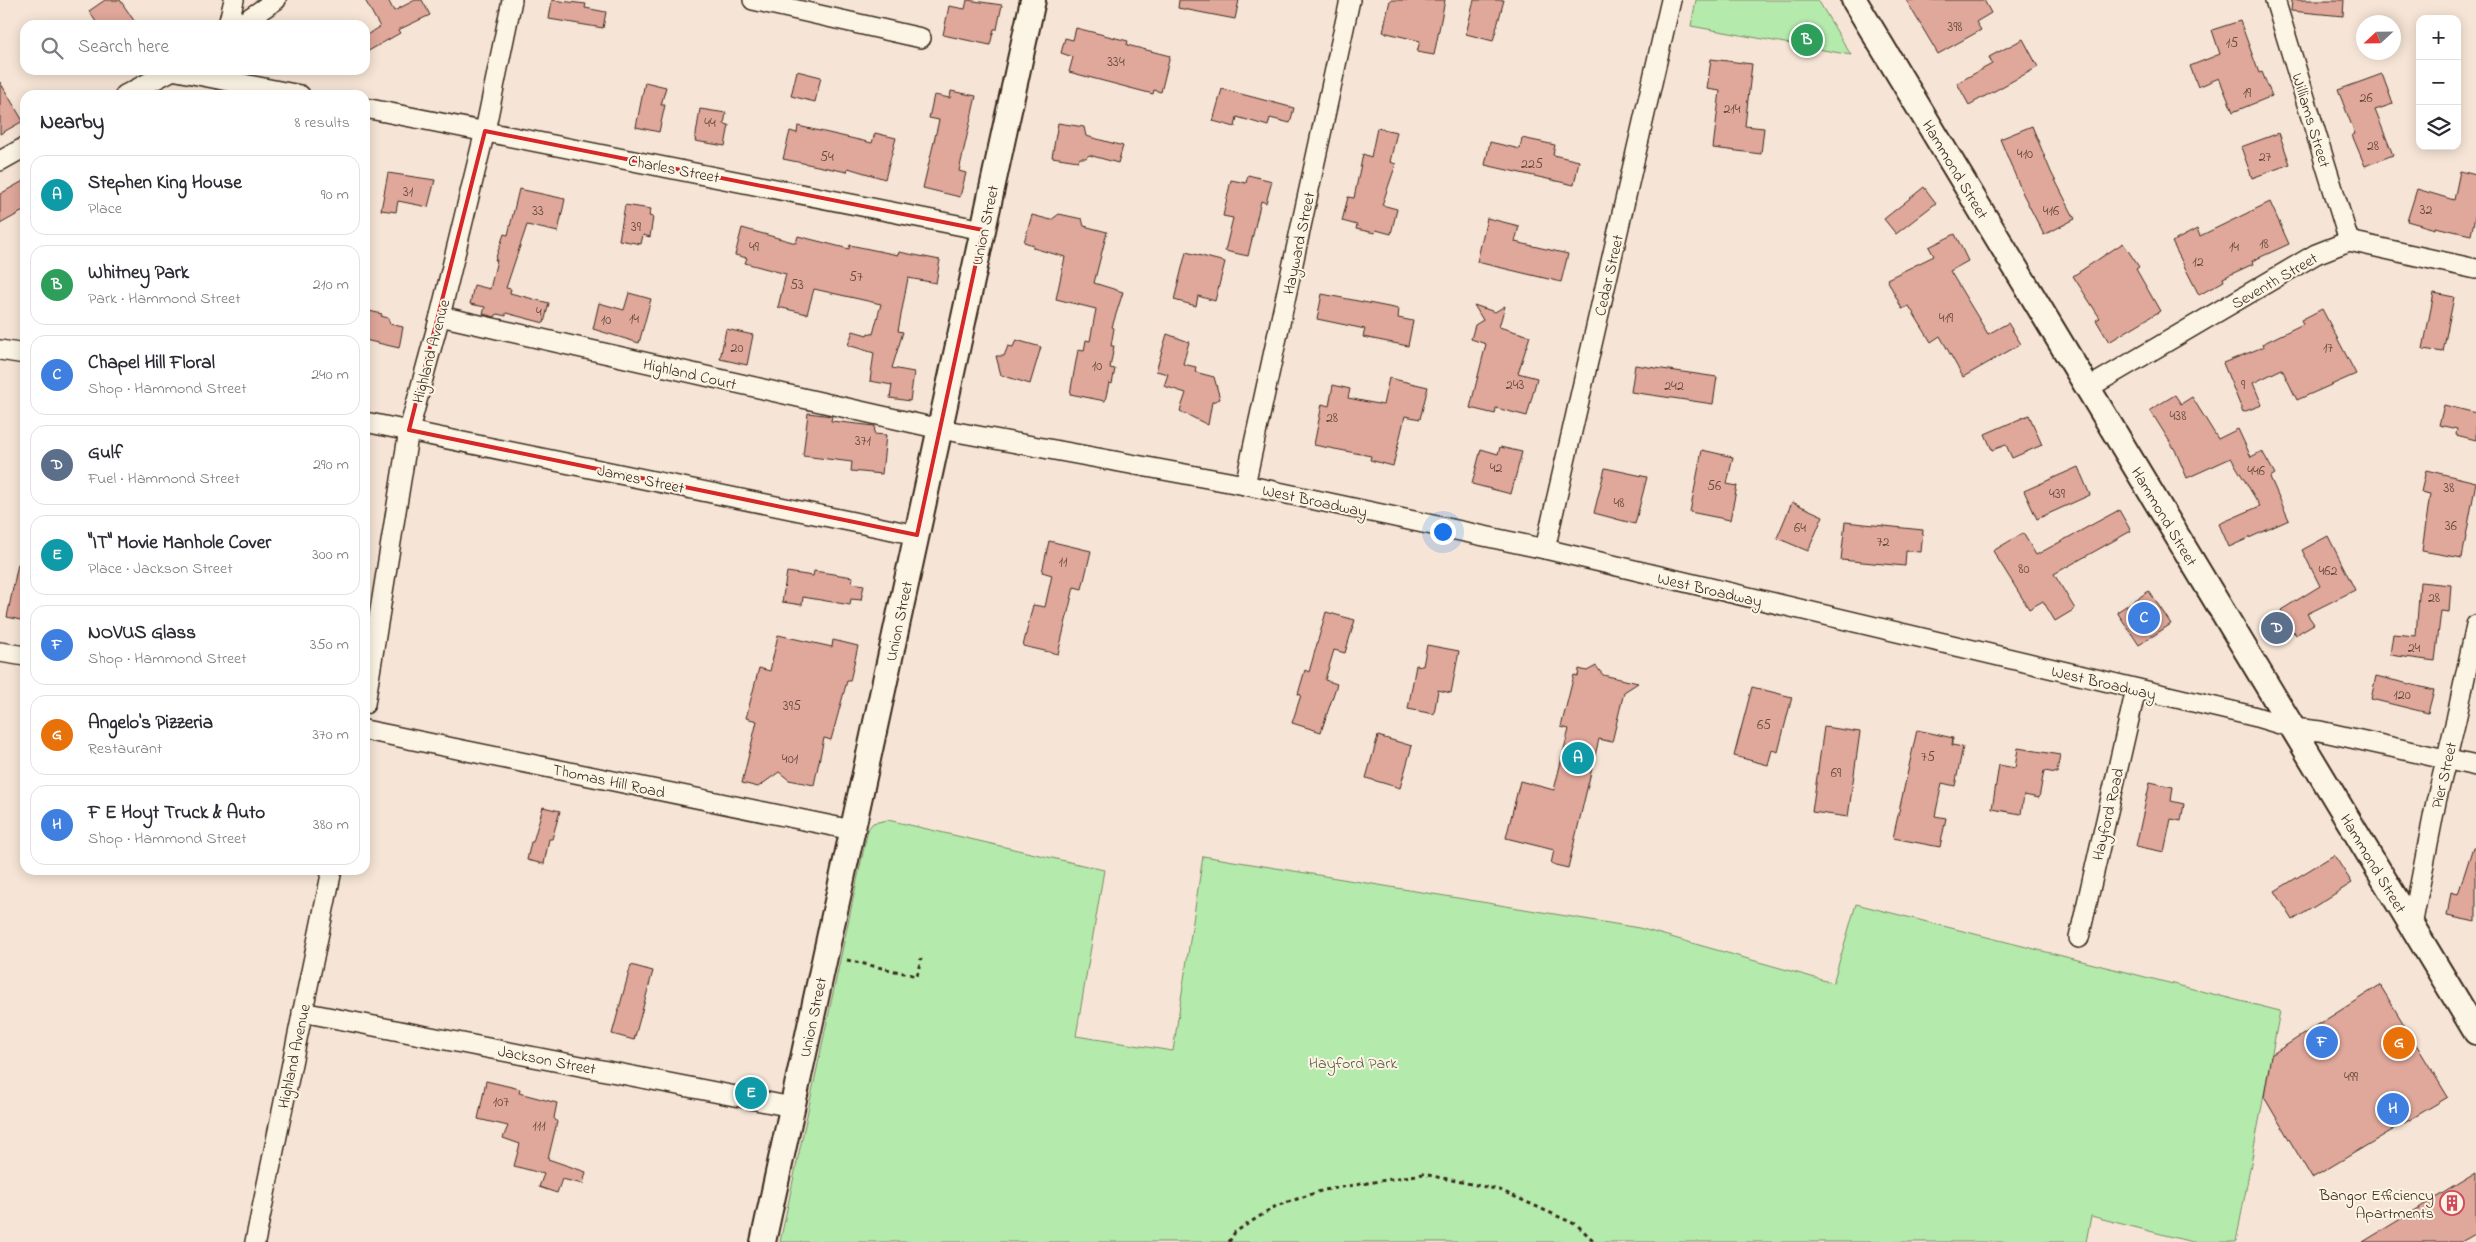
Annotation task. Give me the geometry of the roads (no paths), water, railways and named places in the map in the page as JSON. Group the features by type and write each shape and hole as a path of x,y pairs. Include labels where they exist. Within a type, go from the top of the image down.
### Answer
{"main road":[{"name":"Union Street","path":"762,1242 1033,0"},
{"name":"Hammond Street","path":"1854,0 2476,1032"}],"street":[{"path":"229,20 234,0"},
{"path":"246,20 276,0"},
{"name":"Highland Avenue","path":"370,673 409,430 440,316 485,131 512,0"},
{"path":"753,0 921,38"},
{"name":"Hayward Street","path":"1245,485 1350,0"},
{"name":"Cedar Street","path":"1545,549 1671,0"},
{"name":"Williams Street","path":"2275,0 2349,241"},
{"path":"134,90 163,75"},
{"path":"198,75 274,90"},
{"name":"Charles Street","path":"370,109 983,230"},
{"path":"0,161 20,151"},
{"path":"2349,241 2476,269"},
{"name":"Seventh Street","path":"2088,388 2316,254 2349,241"},
{"name":"Highland Court","path":"440,316 940,429"},
{"path":"0,350 20,353"},
{"name":"James Street","path":"370,423 917,535"},
{"name":"West Broadway","path":"940,429 1245,485 1545,549 2136,690 2253,716 2293,728 2320,731 2476,766"},
{"name":"Pier Street","path":"2412,926 2436,802 2476,625"},
{"path":"0,652 20,655"},
{"name":"Hayford Road","path":"2079,938 2136,690"},
{"name":"Thomas Hill Road","path":"370,731 852,830"},
{"name":"Highland Avenue","path":"255,1242 331,875"},
{"name":"Jackson Street","path":"302,1012 792,1107"}],"place":[{"name":"Whitney Park","path":"1807,40"},
{"name":"Chapel Hill Floral","path":"2144,618"},
{"name":"Gulf","path":"2277,628"},
{"name":"Stephen King House","path":"1578,758"},
{"name":"NOVUS Glass","path":"2322,1042"},
{"name":"Angelo's Pizzeria","path":"2399,1043"},
{"name":"\"IT\" Movie Manhole Cover","path":"751,1093"},
{"name":"F E Hoyt Truck & Auto","path":"2393,1109"},
{"name":"Bangor Efficiency Apartments","path":"2452,1203"}],"park label":[{"name":"Hayford Park","path":"1353,1062"}]}
